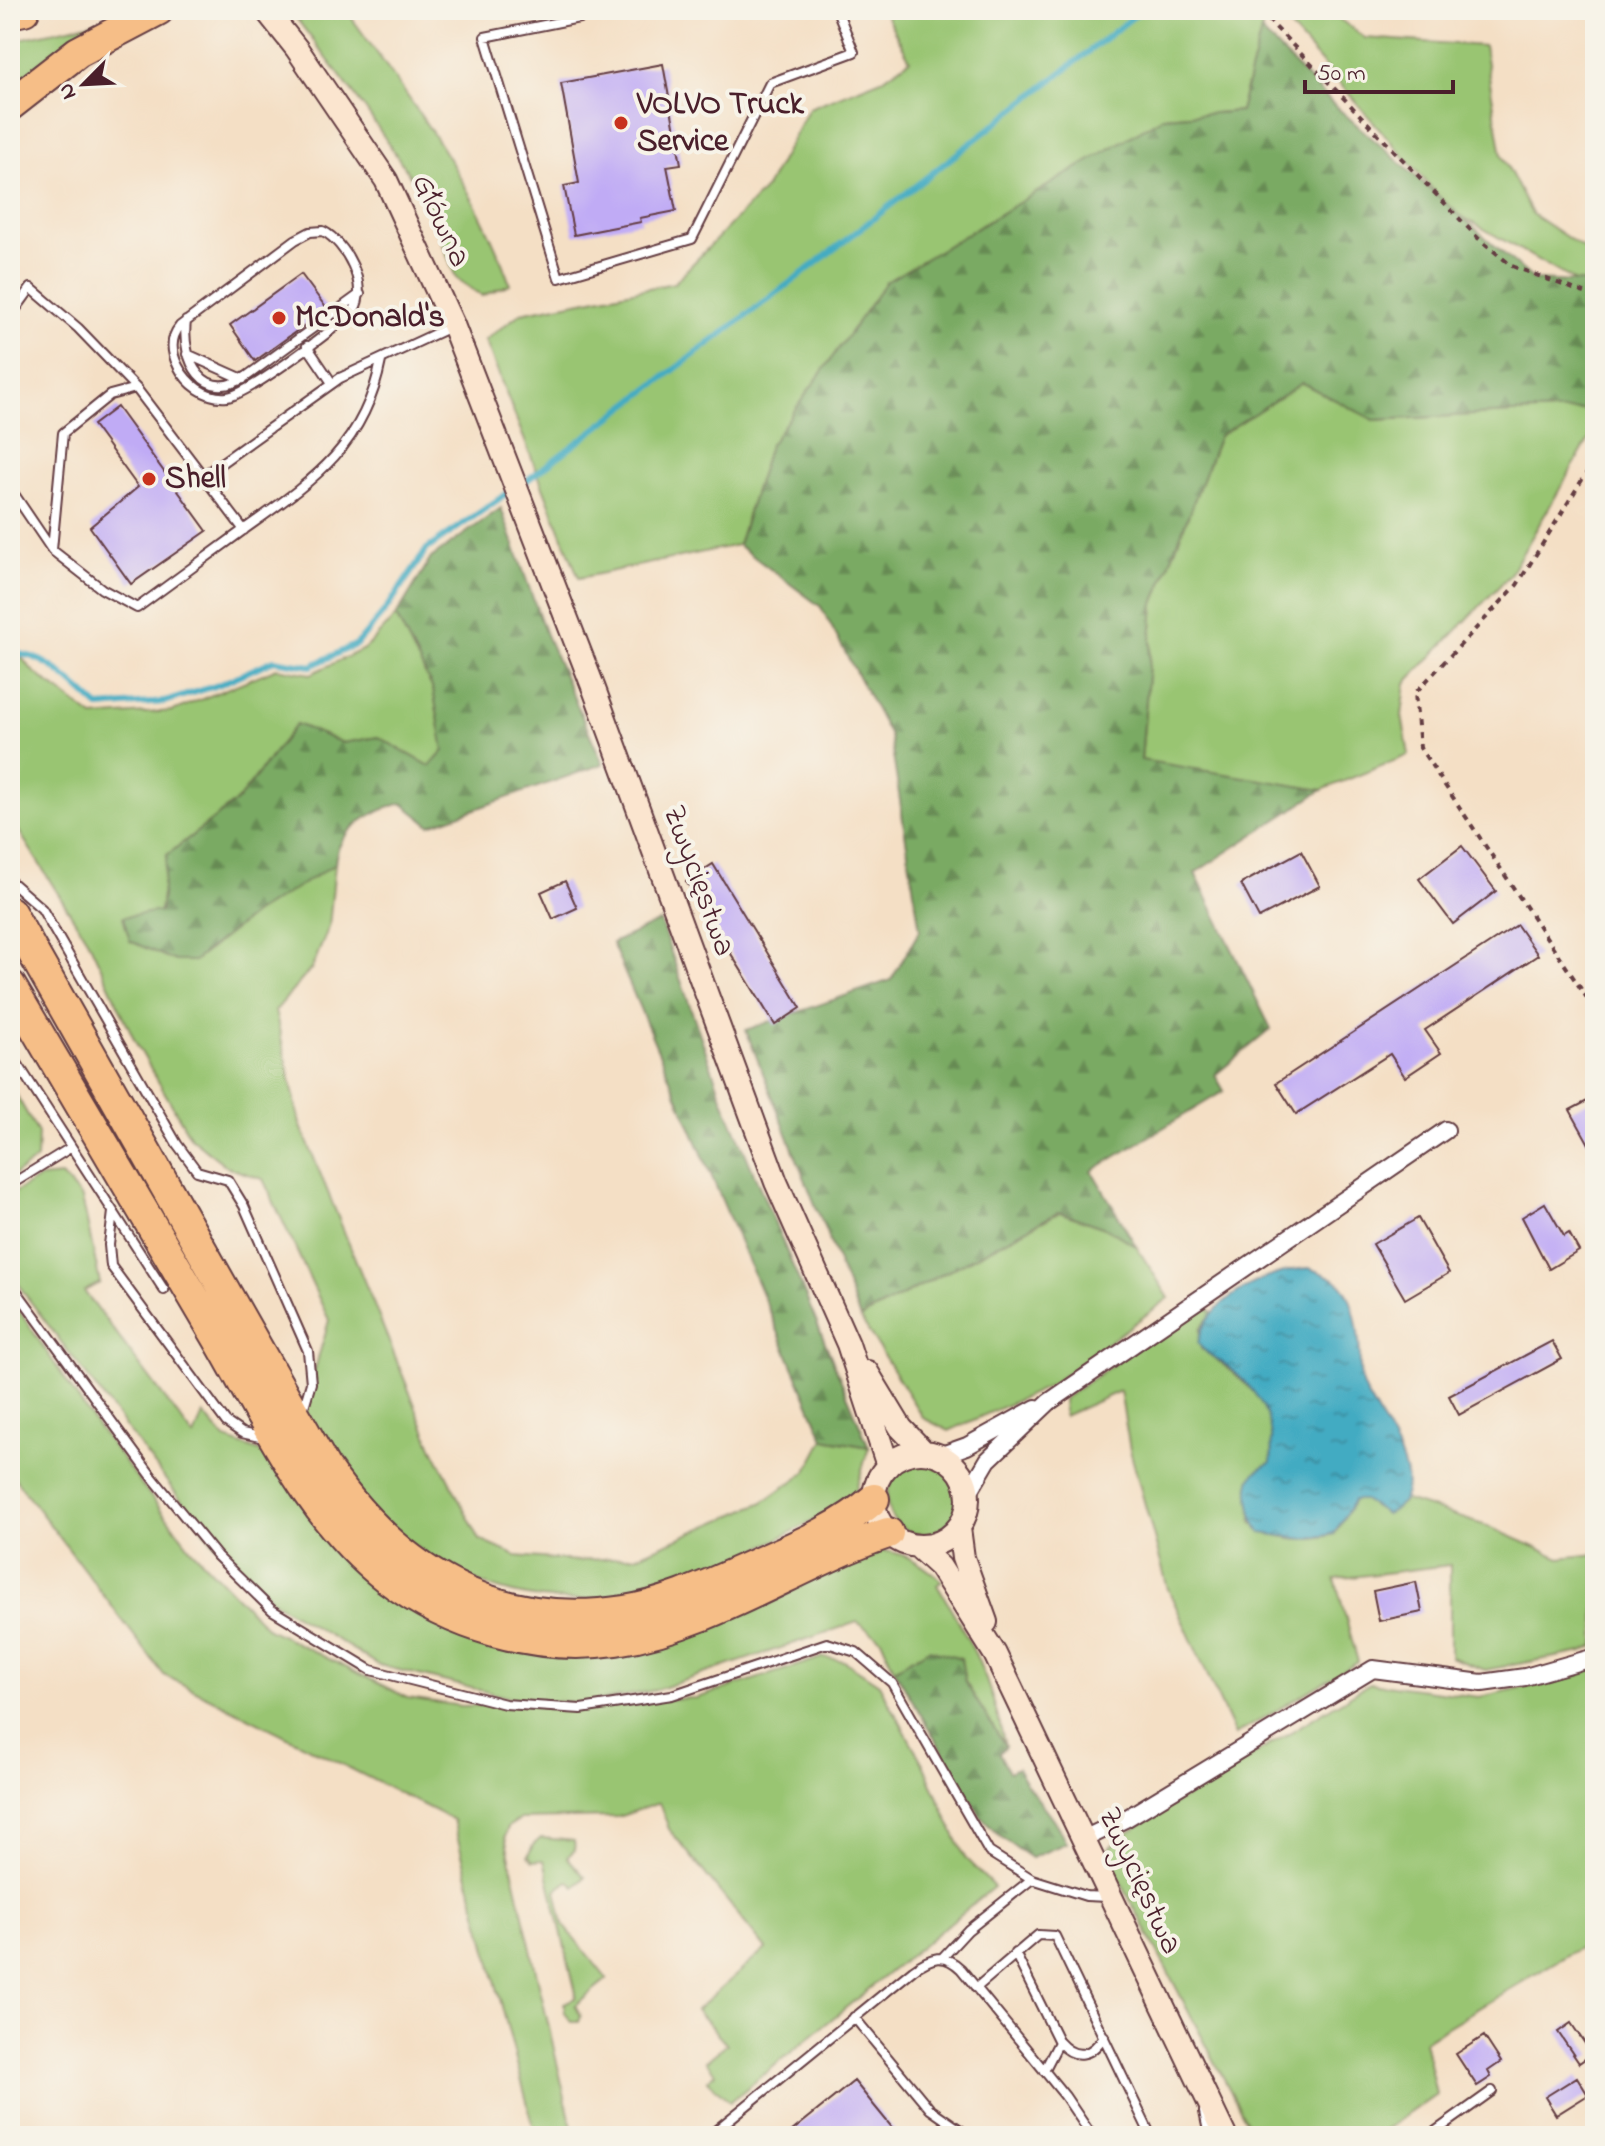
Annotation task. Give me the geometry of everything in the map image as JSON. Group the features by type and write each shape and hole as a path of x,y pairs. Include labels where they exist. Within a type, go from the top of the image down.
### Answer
{"highway":[{"path":"10,13 24,10"},
{"path":"10,105 78,52 158,10"},
{"path":"10,912 324,1466 370,1526 401,1555 438,1580 478,1598 515,1609 591,1614 627,1610 704,1587 785,1551 849,1519 874,1499"},
{"path":"10,985 289,1459 352,1546 386,1577 413,1595 450,1615 499,1632 539,1640 615,1640 653,1632 710,1613 888,1533"}],"main road":[{"name":"Główna","path":"266,10 297,49 386,180 453,325 497,435"},
{"name":"Zwycięstwa","path":"497,435 594,689 729,1063 776,1182 848,1344 888,1466"},
{"name":"Zwycięstwa","path":"848,1344 901,1428 932,1454"},
{"path":"932,1454 961,1474 968,1494 967,1512 959,1528 944,1541 918,1547 902,1543 888,1533 877,1515 874,1499 879,1479 888,1466 904,1455 932,1454"},
{"name":"Zwycięstwa","path":"959,1528 963,1558 995,1654"},
{"name":"Zwycięstwa","path":"918,1547 943,1571 995,1654 1225,2136"}],"street":[{"path":"932,1454 964,1448 1049,1402 1446,1130"},
{"path":"968,1494 988,1460 1049,1402"},
{"path":"1084,1839 1127,1818 1373,1669 1482,1683 1525,1677 1595,1657"}],"lane":[{"path":"619,10 485,37 559,278 692,239 770,83 854,52 837,10"},
{"path":"315,231 328,233 337,242 357,277 360,294 349,315 243,391 219,397 190,383 175,359 173,337 186,320 295,240 315,231"},
{"path":"10,317 31,288 78,328 136,388 244,530"},
{"path":"186,320 187,354 193,369 210,382 229,384 243,379 360,294"},
{"path":"203,476 332,383 453,325"},
{"path":"307,346 332,383"},
{"path":"187,354 243,379"},
{"path":"10,488 52,550 102,589 137,608 303,487 338,455 369,403 381,361"},
{"path":"52,550 63,433 110,395 136,388"},
{"path":"10,881 42,909 177,1144 197,1171 228,1180 244,1206 308,1351 311,1383 303,1411"},
{"path":"10,1052 164,1290"},
{"path":"10,1185 70,1148"},
{"path":"113,1212 109,1245 111,1266 226,1422 242,1433 264,1438"},
{"path":"10,1282 153,1478 217,1556 272,1610 371,1670 505,1704 581,1709 672,1695 827,1643 856,1652 892,1683 989,1852 1032,1879 1086,1896 1112,1897"},
{"path":"709,2136 922,1964 943,1957 968,1930 1032,1879"},
{"path":"976,1988 1038,1935 1055,1936 1151,2136"},
{"path":"1015,1953 1059,2042 1069,2053 1078,2056 1096,2049 1104,2036"},
{"path":"943,1957 955,1963 976,1988 1092,2136"},
{"path":"854,2017 930,2109 969,2136"},
{"path":"1044,2071 1059,2042"},
{"path":"1195,2072 1209,2136"},
{"path":"1429,2136 1492,2091"}],"path":[{"path":"1259,10 1478,238 1512,266 1595,297"},
{"path":"1595,459 1517,585 1415,693 1420,748 1595,1010"}],"green space":[{"path":"290,10 373,10 351,17 419,112 460,178 496,247 510,284 482,296 456,278 425,198 366,110"},
{"path":"883,10 1267,10 1240,111 1163,117 769,446 738,545 579,578 485,340 521,313 674,283 766,188 809,108 884,78 910,60"},
{"path":"1275,10 1336,10 1338,18 1365,38 1484,46 1502,156 1532,214 1595,256 1595,283 1576,282 1451,210"},
{"path":"115,18 10,90 10,41"},
{"path":"1261,31 1333,104 1534,280 1595,283 1595,409 1374,420 1302,383 1219,436 1154,604 1141,760 1322,790 1195,873 1271,1029 1215,1075 1224,1091 1092,1171 1136,1246 1108,1229 1059,1212 860,1318 746,1030 891,980 920,930 890,736 821,607 738,545 769,446 886,282 1163,117 1240,111"},
{"path":"1302,382 1375,420 1595,409 1595,429 1509,576 1406,683 1402,716 1409,755 1322,790 1141,761 1154,604 1219,436"},
{"path":"501,508 546,635 603,764 430,825 402,803 379,811 349,831 337,852 335,864 255,913 194,961 175,961 130,941 123,917 160,911 167,855 238,800 296,724 343,743 378,737 430,766 444,751 433,689 396,616 431,558"},
{"path":"396,616 433,689 445,751 430,766 378,737 343,743 296,724 238,800 167,855 160,912 194,961 255,913 335,864 329,927 312,968 275,1011 300,1124 432,1447 480,1540 516,1556 578,1561 637,1556 763,1502 807,1471 824,1439 869,1447 853,1499 797,1530 683,1580 626,1595 569,1600 513,1593 456,1571 399,1533 349,1490 303,1411 329,1320 263,1179 229,1168 191,1138 136,1043 91,946 10,817 10,644 33,671 93,717 173,711 277,668 311,674 366,648"},
{"path":"660,921 723,1100 869,1447 824,1439 612,943"},
{"path":"10,1084 38,1133 37,1159 10,1178"},
{"path":"61,1176 82,1198 100,1283 84,1291 194,1437 203,1414 225,1439 257,1450 279,1464 459,1632 866,1551 888,1551 916,1561 942,1581 937,1585 979,1662 1005,1746 965,1682 929,1649 894,1669 881,1639 857,1622 656,1690 598,1701 697,1698 824,1657 844,1661 879,1684 923,1764 965,1858 994,1887 730,2102 707,2080 715,2073 706,2061 727,2044 696,2010 766,1949 669,1829 659,1803 618,1817 520,1819 508,1827 505,1837 574,2136 536,2136 453,1820 164,1675 10,1472 10,1297 93,1421 191,1549 268,1629 408,1698 461,1706 573,1702 515,1699 379,1665 275,1603 212,1541 24,1293 10,1270 10,1195 39,1178"},
{"path":"1060,1212 1108,1229 1136,1246 1169,1298 1049,1386 949,1431 923,1418 860,1318"},
{"path":"1201,1304 1213,1312 1200,1329 1201,1349 1248,1386 1264,1404 1270,1417 1271,1462 1256,1475 1250,1488 1253,1523 1272,1533 1292,1538 1324,1537 1335,1534 1354,1500 1364,1500 1386,1514 1406,1500 1487,1526 1560,1558 1595,1554 1595,1646 1583,1652 1485,1670 1450,1657 1450,1565 1335,1579 1358,1662 1235,1735 1168,1589 1130,1450 1120,1391 1064,1416 1063,1399"},
{"path":"922,1464 941,1470 951,1480 957,1499 951,1518 941,1528 922,1534 903,1528 893,1518 887,1499 893,1480 903,1470"},
{"path":"929,1649 961,1658 965,1682 1005,1746 999,1753 1009,1772 1017,1768 1056,1823 1066,1843 1031,1858 998,1835 981,1817 894,1669"},
{"path":"1595,1667 1595,1938 1424,2041 1436,2094 1376,2136 1254,2136 1105,1852 1121,1837 1370,1683 1479,1697 1576,1676"},
{"path":"541,1838 574,1841 575,1850 567,1857 585,1877 575,1887 568,1881 556,1890 563,1924 607,1979 575,2005 581,2016 579,2022 572,2022 565,2013 564,2003 575,1998 576,1993 544,1860 533,1861 528,1856"}],"water":[{"path":"1309,1268 1337,1281 1352,1305 1360,1347 1362,1383 1400,1455 1406,1473 1406,1489 1401,1503 1386,1514 1364,1500 1354,1500 1334,1534 1304,1539 1261,1533 1258,1528 1250,1504 1249,1487 1254,1474 1271,1462 1268,1420 1257,1397 1239,1376 1198,1343 1213,1313 1241,1290 1276,1275"}],"building":[{"name":"VOLVO Truck Service","path":"663,64 681,164 667,166 676,211 640,218 641,222 574,235 564,186 579,183 561,83"},
{"name":"McDonald's","path":"301,274 327,309 255,361 230,325"},
{"path":"117,407 207,531 131,584 90,527 138,487 93,425"},
{"path":"1462,846 1496,891 1453,924 1419,879"},
{"path":"1301,851 1320,886 1259,918 1241,884"},
{"path":"713,864 801,1008 775,1025 686,881"},
{"path":"565,881 577,908 553,919 541,892"},
{"path":"1517,925 1538,955 1425,1030 1441,1053 1405,1077 1390,1054 1296,1114 1276,1083"},
{"path":"1595,1097 1595,1155 1570,1110"},
{"path":"1545,1203 1564,1236 1569,1233 1579,1251 1549,1269 1522,1217"},
{"path":"1418,1218 1449,1273 1405,1299 1373,1244"},
{"path":"1552,1341 1562,1359 1459,1415 1449,1396"},
{"path":"1416,1582 1422,1612 1379,1621 1373,1591"},
{"path":"1571,2023 1592,2054 1579,2063 1558,2032"},
{"path":"1484,2036 1501,2062 1488,2071 1491,2077 1477,2086 1456,2054"},
{"path":"1577,2077 1588,2095 1556,2115 1545,2097"},
{"path":"854,2081 899,2136 786,2136"}],"waterway":[{"path":"522,484 811,267 1142,10"},
{"path":"10,654 23,654 47,664 99,707 164,702 218,685 274,660 311,666 357,644 385,611 427,549 512,490"}],"place":[{"name":"VOLVO Truck Service","path":"621,123"},
{"name":"McDonald's","path":"279,318"},
{"name":"Shell","path":"149,479"}]}
